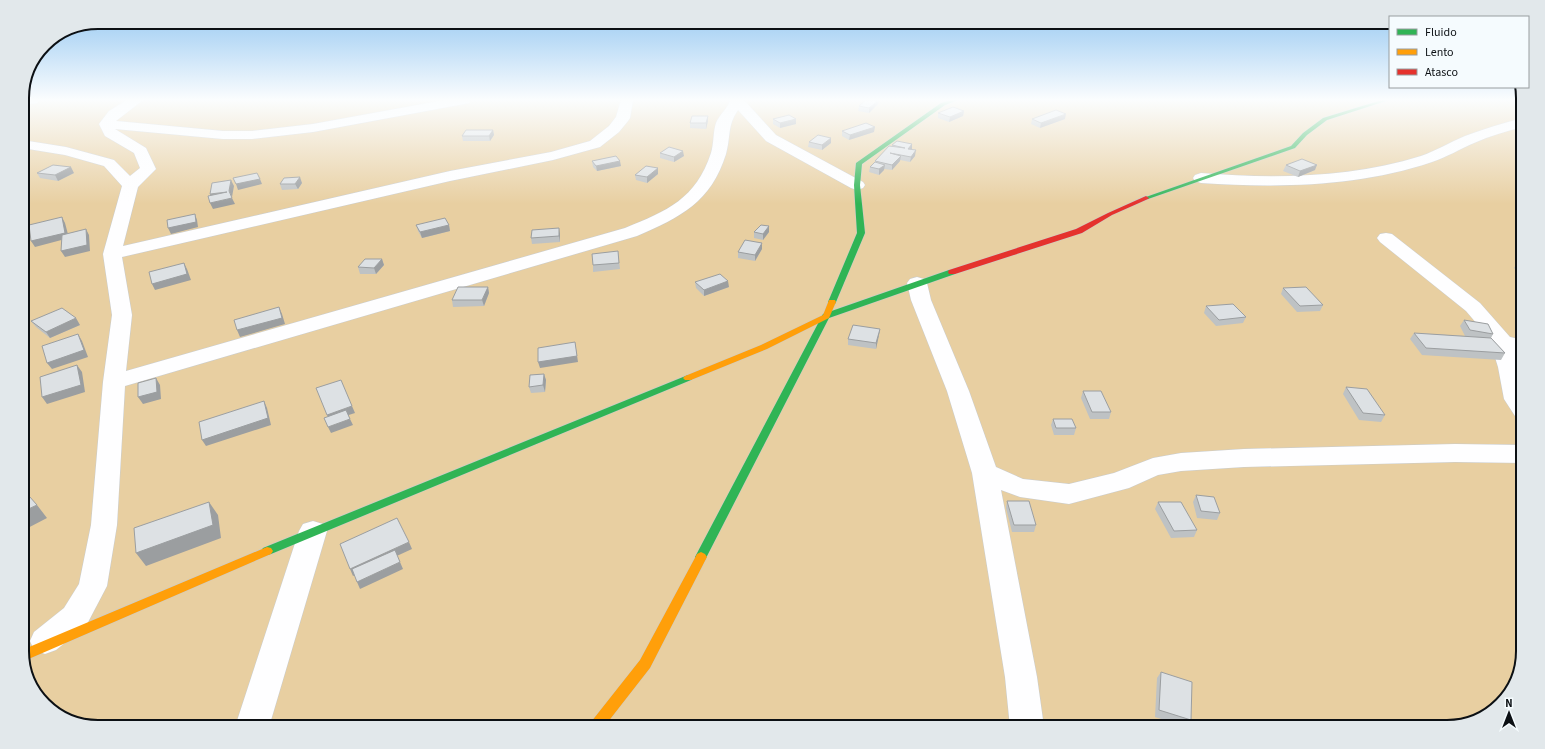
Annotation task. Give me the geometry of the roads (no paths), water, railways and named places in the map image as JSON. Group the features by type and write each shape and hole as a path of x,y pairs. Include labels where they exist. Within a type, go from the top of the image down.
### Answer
{"street":[{"path":"29,649 75,618 93,586 104,525 114,382 122,315 112,254 130,185 148,169 141,151 113,135"},
{"path":"223,135 252,135"},
{"path":"112,254 450,176 553,156 595,144 606,135"},
{"path":"114,382 631,232 667,218 692,200 710,178 719,151 722,135"},
{"path":"768,135 771,138 857,185"},
{"path":"601,720 645,664 826,316 861,233 857,185 859,163 899,135"},
{"path":"29,650 313,531 764,347 826,316 877,299 917,283 1079,231 1110,214 1155,194 1293,147 1303,135"},
{"path":"1201,178 1286,182 1314,181 1373,172 1428,158 1480,135"},
{"path":"29,145 66,151 109,163 130,185"},
{"path":"1386,238 1473,307 1498,334 1502,342 1509,367 1516,400"},
{"path":"917,283 921,300 958,391 985,473 1021,677 1026,720"},
{"path":"1502,342 1516,345"},
{"path":"985,473 1020,488 1069,494 1120,481 1153,467 1181,462 1244,458 1455,453 1516,454"},
{"path":"254,720 313,531"}]}
